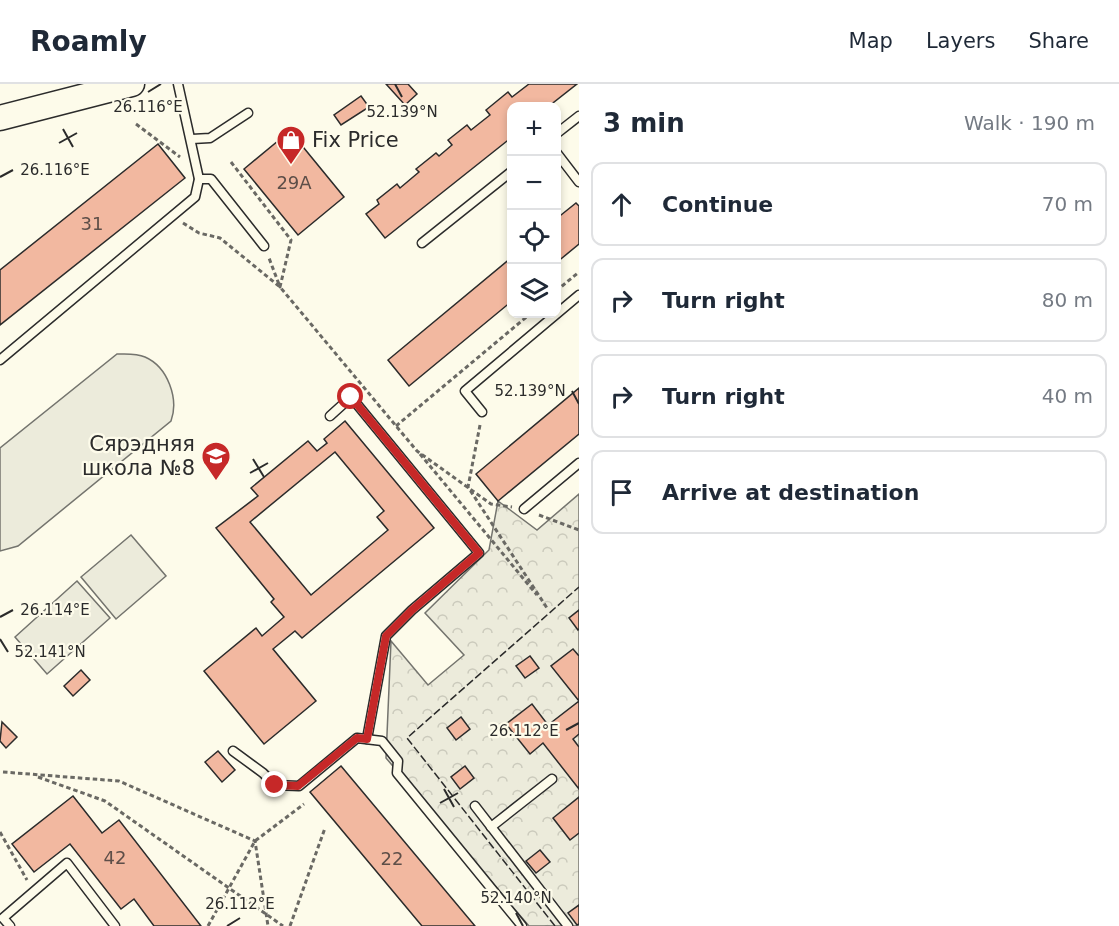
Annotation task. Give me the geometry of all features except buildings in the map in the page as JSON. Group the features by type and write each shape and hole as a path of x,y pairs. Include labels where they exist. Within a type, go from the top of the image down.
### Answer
{"main road":[{"path":"0,118 132,84"}],"lane":[{"path":"0,360 195,197 199,179 178,84"},
{"path":"192,140 210,138 248,113"},
{"path":"561,130 579,116"},
{"path":"559,156 579,182"},
{"path":"422,243 507,175"},
{"path":"199,179 212,179 264,246"},
{"path":"482,412 465,391 579,295"},
{"path":"330,416 351,397 479,553 412,610 386,636 367,739"},
{"path":"524,509 579,462"},
{"path":"233,752 263,773 275,785 298,786 357,738 382,741 398,761 397,773 522,926"},
{"path":"491,826 552,779"},
{"path":"475,806 568,926"},
{"path":"10,926 3,918 67,864 115,926"}],"path":[{"path":"136,124 184,160"},
{"path":"172,216 199,233 220,238 280,287 548,608 468,487 482,412"},
{"path":"561,287 579,272"},
{"path":"396,426 525,318"},
{"path":"417,451 491,504 524,509 579,530"},
{"path":"3,772 119,781 255,841"},
{"path":"32,775 105,801 283,926"},
{"path":"208,926 255,841 304,804"},
{"path":"290,926 325,828"},
{"path":"0,831 34,891"},
{"path":"255,841 268,926"}],"green space":[{"path":"117,354 142,356 160,368 170,384 174,403 171,421 18,546 0,551 0,448"},
{"path":"579,494 579,926 529,926 386,758 391,641 428,685 464,655 425,613 489,550 498,501 537,530"},
{"path":"131,535 166,576 116,619 81,577"},
{"path":"77,581 110,618 47,674 15,637"}],"fence":[{"path":"555,926 407,738 579,587"}],"place":[{"name":"Fix Price","path":"291,166"},
{"name":"Сярэдняя школа №8","path":"216,482"}],"route":[{"path":"275,785 298,786 357,738 367,739 386,636 412,610 479,553 351,397"}]}
